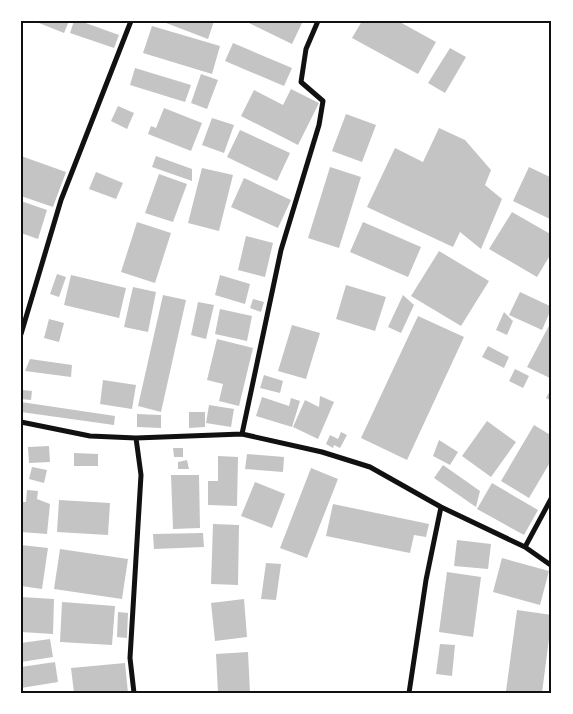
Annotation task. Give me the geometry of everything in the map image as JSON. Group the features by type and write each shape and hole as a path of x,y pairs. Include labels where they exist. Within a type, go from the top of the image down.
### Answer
{"street":[{"path":"21,334 61,200 131,21"},
{"path":"242,434 281,250 319,125 323,101 301,82 306,49 318,21"},
{"path":"21,422 90,436 136,438 242,434 322,452 370,467 441,507 525,547 552,566"},
{"path":"134,693 130,658 141,475 136,438"},
{"path":"525,547 552,497"},
{"path":"409,693 426,580 441,507"}],"building":[{"path":"34,21 69,21 64,33"},
{"path":"74,21 80,21 119,35 114,48 70,33"},
{"path":"161,21 214,21 208,39"},
{"path":"245,21 303,21 292,44"},
{"path":"362,21 398,21 436,42 418,74 352,38"},
{"path":"152,26 220,46 212,74 143,53"},
{"path":"233,43 292,68 284,86 225,61"},
{"path":"450,48 466,57 445,93 428,83"},
{"path":"135,68 191,85 185,102 130,85"},
{"path":"201,74 218,80 207,109 191,103"},
{"path":"291,89 319,103 298,145 241,116 254,90 283,105"},
{"path":"118,106 134,113 127,129 111,121"},
{"path":"164,108 202,123 191,151 148,134 151,126 156,128"},
{"path":"346,114 376,125 362,162 332,151"},
{"path":"212,118 234,125 224,153 202,145"},
{"path":"439,128 465,140 491,170 485,185 502,199 481,249 460,232 453,247 367,207 395,148 423,162"},
{"path":"240,130 290,153 277,181 227,157"},
{"path":"21,156 66,172 53,207 21,196"},
{"path":"156,156 192,169 192,181 152,167"},
{"path":"330,167 361,177 339,248 308,238"},
{"path":"529,167 552,178 552,220 513,201"},
{"path":"202,168 233,175 219,231 188,223"},
{"path":"96,172 123,183 116,199 89,189"},
{"path":"159,174 187,184 173,222 145,213"},
{"path":"244,178 291,200 278,228 231,207"},
{"path":"21,201 47,210 38,239 21,233"},
{"path":"512,212 552,235 552,252 537,277 489,249"},
{"path":"137,222 171,233 155,283 121,272"},
{"path":"363,222 421,247 408,277 350,252"},
{"path":"246,236 273,243 265,277 238,270"},
{"path":"439,251 489,281 461,326 411,296"},
{"path":"57,274 66,277 59,297 50,294"},
{"path":"71,275 126,288 119,318 64,305"},
{"path":"220,275 250,284 245,304 215,295"},
{"path":"346,285 386,297 375,331 336,319"},
{"path":"133,287 156,292 148,332 124,327"},
{"path":"520,292 552,307 542,330 509,315"},
{"path":"163,295 186,300 161,412 138,406"},
{"path":"403,295 414,305 401,333 388,327"},
{"path":"253,299 264,302 261,312 250,308"},
{"path":"198,302 214,305 206,339 191,335"},
{"path":"220,309 252,316 247,341 215,334"},
{"path":"504,312 513,321 507,335 496,330"},
{"path":"418,316 464,337 407,460 361,438"},
{"path":"49,319 64,323 59,342 44,338"},
{"path":"552,320 552,379 527,367"},
{"path":"292,325 320,333 306,379 278,371"},
{"path":"217,339 253,348 239,406 219,401 223,384 207,380"},
{"path":"488,346 509,357 504,368 482,357"},
{"path":"30,359 72,365 71,377 25,371"},
{"path":"515,369 529,376 523,388 509,381"},
{"path":"264,375 283,381 280,393 260,388"},
{"path":"103,380 136,385 132,409 100,404"},
{"path":"552,387 552,401 546,398"},
{"path":"22,390 32,391 31,400 21,399"},
{"path":"320,396 334,402 318,439 293,427 305,400 319,407"},
{"path":"262,397 289,406 291,398 300,401 292,427 256,416"},
{"path":"21,402 115,416 114,425 21,412"},
{"path":"209,405 234,409 231,427 206,423"},
{"path":"189,412 205,412 205,427 189,428"},
{"path":"137,414 161,415 161,428 137,427"},
{"path":"487,421 516,442 491,477 462,456"},
{"path":"534,425 552,436 552,459 529,498 501,481"},
{"path":"341,432 347,435 340,448 334,445 333,448 326,444 330,435 338,439"},
{"path":"439,440 458,452 450,465 433,456"},
{"path":"49,446 50,462 29,463 28,447"},
{"path":"173,448 183,448 183,457 174,457"},
{"path":"74,453 98,454 98,466 74,466"},
{"path":"247,454 284,457 283,472 245,469"},
{"path":"218,456 238,457 237,506 208,505 208,481 218,481"},
{"path":"187,460 189,469 178,469 178,462"},
{"path":"443,465 480,491 476,507 434,478"},
{"path":"32,467 47,470 44,483 29,479"},
{"path":"311,468 338,479 307,558 280,548"},
{"path":"171,475 199,475 200,528 173,529"},
{"path":"255,482 285,494 272,528 241,516"},
{"path":"492,483 538,510 524,535 477,509"},
{"path":"27,490 38,491 37,499 50,504 47,534 21,532 21,502 26,502"},
{"path":"59,500 110,503 108,535 57,532"},
{"path":"333,504 429,524 426,537 414,535 410,553 326,536"},
{"path":"213,524 239,525 238,585 211,584"},
{"path":"203,533 204,547 154,549 153,534"},
{"path":"457,540 491,544 488,569 454,566"},
{"path":"21,545 48,548 42,589 21,586"},
{"path":"60,549 128,559 122,599 54,589"},
{"path":"502,558 549,571 540,605 493,592"},
{"path":"266,563 281,564 276,600 261,599"},
{"path":"447,572 481,577 473,637 439,632"},
{"path":"21,597 54,599 53,634 21,632"},
{"path":"244,599 247,637 215,641 211,603"},
{"path":"62,602 115,606 112,645 60,642"},
{"path":"517,610 552,615 542,693 506,691"},
{"path":"118,612 128,613 127,638 117,637"},
{"path":"50,639 53,657 21,662 21,643"},
{"path":"440,644 455,645 452,676 436,674"},
{"path":"248,652 250,693 218,693 216,654"},
{"path":"55,662 58,682 21,688 21,667"},
{"path":"125,663 128,693 74,693 71,668"}]}
